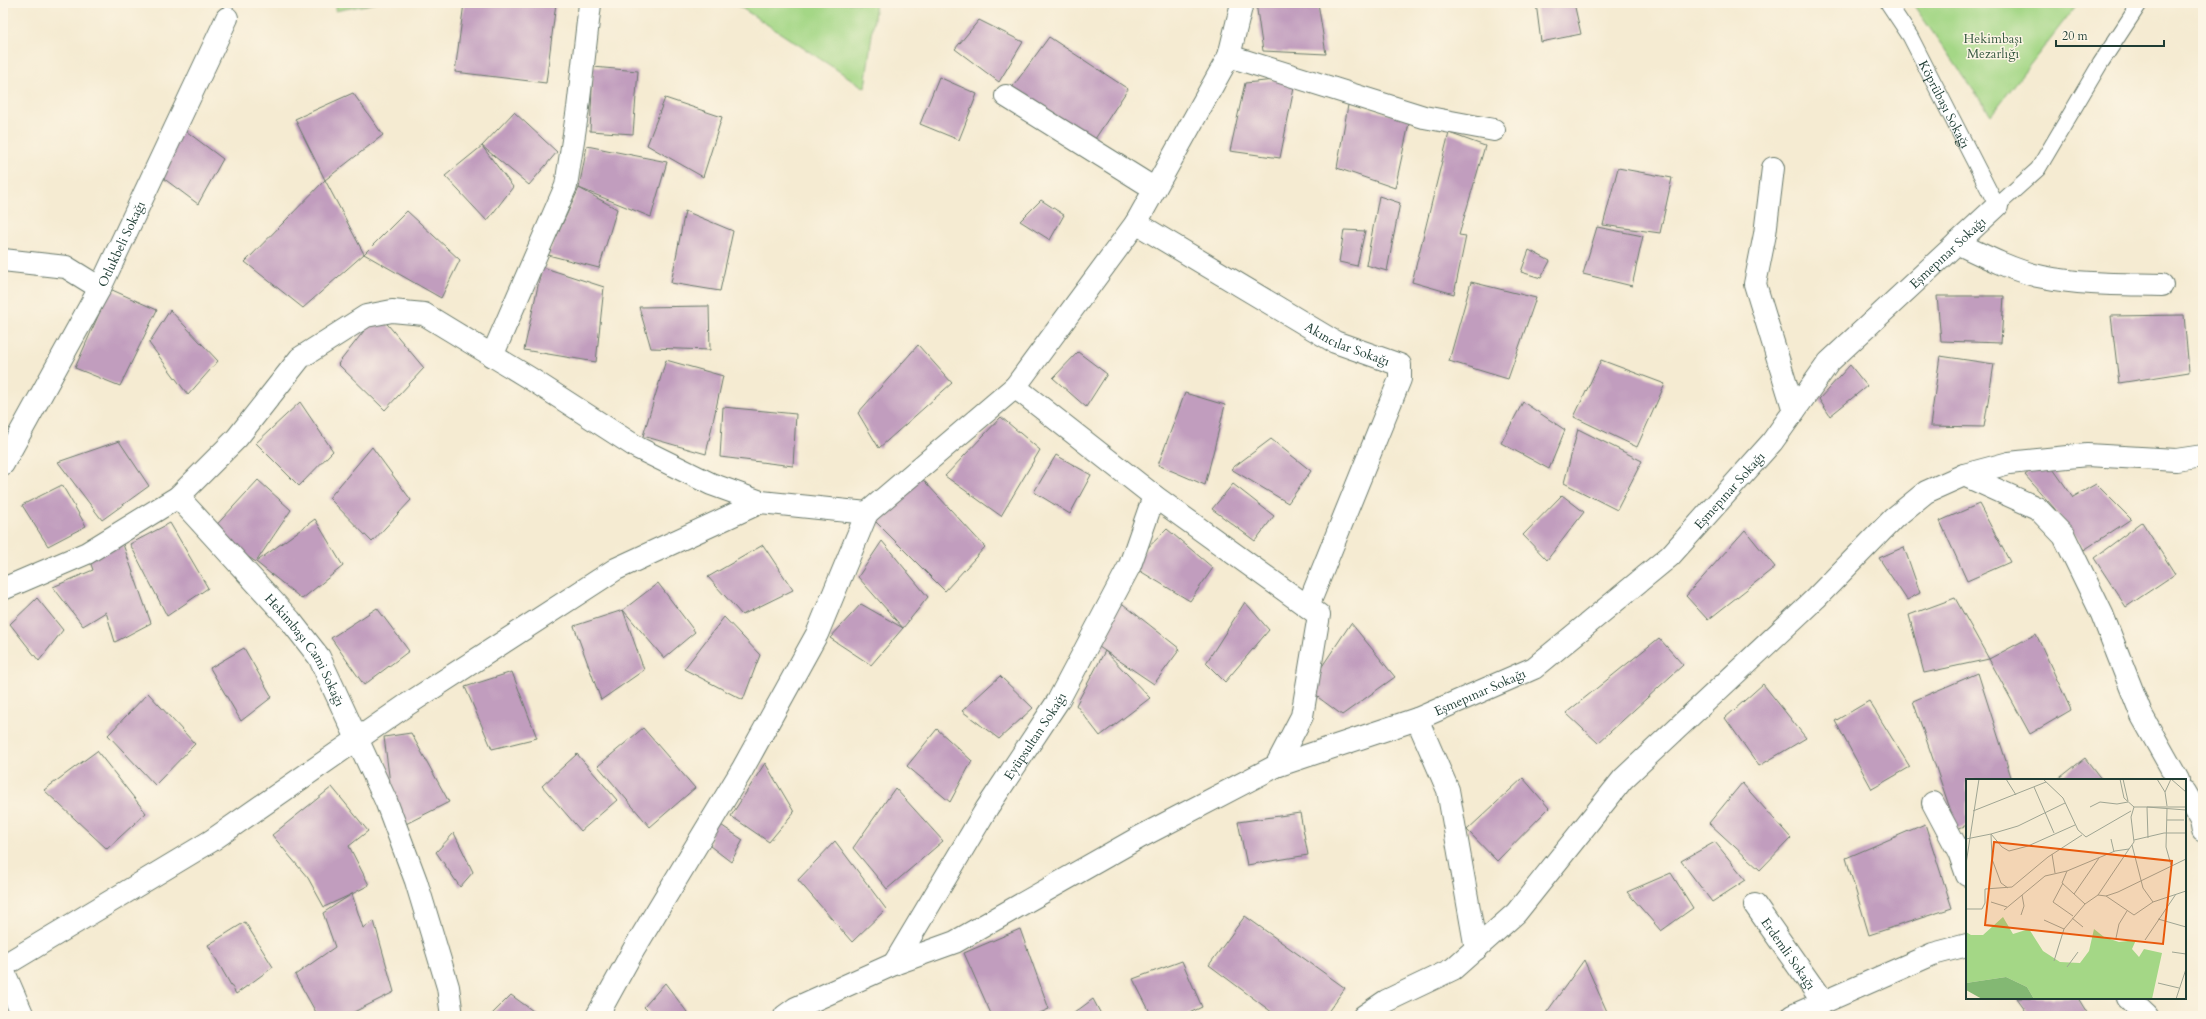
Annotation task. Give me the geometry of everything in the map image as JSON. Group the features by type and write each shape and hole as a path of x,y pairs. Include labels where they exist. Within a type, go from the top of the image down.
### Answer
{"street":[{"path":"597,1016 634,949 742,770 817,634 867,513 1015,387 1136,223 1229,56 1242,3"},
{"path":"492,356 566,186 578,108 590,4"},
{"name":"Otlukbeli Sokağı","path":"3,464 100,288 227,18"},
{"path":"1229,56 1424,118 1494,130"},
{"path":"1006,96 1155,189"},
{"path":"1773,168 1765,234 1755,284 1794,411"},
{"name":"Eşmepınar Sokağı","path":"785,1016 796,1008 894,964 955,942 1140,837 1276,766 1417,719 1534,668 1670,556 1772,442 1829,362 1997,206"},
{"name":"Akıncılar Sokağı","path":"1136,223 1335,342 1400,365 1400,379 1308,606"},
{"path":"1957,243 1990,259 2042,277 2100,283 2162,285"},
{"path":"3,260 66,267 100,288"},
{"path":"3,589 87,553 178,497 237,438 300,358 366,316 392,310 424,314 638,448 711,484 761,502 867,513"},
{"path":"1015,387 1154,496 1320,615 1302,716 1276,766"},
{"path":"1364,1016 1386,1001 1453,969 1516,913 1623,779 1816,598 1894,518 1926,492 1964,475 2009,463 2088,455 2176,460 2203,456"},
{"path":"1964,475 2037,508 2064,536 2102,614 2142,716 2177,779"},
{"name":"Eyüpsultan Sokağı","path":"894,964 987,808 1058,701 1130,565 1154,496"},
{"name":"Hekimbaşı Cami Sokağı","path":"178,497 290,620 319,657 386,801 416,881 448,987 452,1016"},
{"path":"3,966 211,841 405,706 616,569 761,502"},
{"name":"Eşmepınar Sokağı","path":"1417,719 1448,790 1476,949"},
{"path":"2186,794 2201,820 2203,831"},
{"path":"1933,803 1959,852 1966,872"},
{"name":"Erdemli Sokağı","path":"1755,905 1823,1002"},
{"path":"1792,1016 1933,954 1966,945"},
{"path":"3,970 23,1016"},
{"path":"2129,999 2147,1016"}],"lane":[{"name":"Köprübaşı Sokağı","path":"1888,3 1910,36 1997,206"},
{"path":"1997,206 2038,169 2100,64 2140,3"}],"green space":[{"path":"338,3 376,3 335,11"},
{"path":"734,3 876,3 865,88"},
{"name":"Hekimbaşı Mezarlığı","path":"1912,3 2078,3 1991,115"}],"building":[{"path":"464,3 556,3 546,83 455,72"},
{"path":"1256,3 1318,3 1326,54 1263,51"},
{"path":"1536,3 1574,3 1581,34 1541,42"},
{"path":"979,20 1023,42 999,82 955,49"},
{"path":"1049,37 1128,89 1089,148 1006,96"},
{"path":"593,67 638,71 633,134 590,131"},
{"path":"939,77 977,94 959,140 920,124"},
{"path":"1296,78 1280,158 1230,151 1245,83"},
{"path":"353,93 383,135 325,180 295,119"},
{"path":"665,98 722,117 703,177 647,145"},
{"path":"1348,105 1410,119 1395,188 1337,168"},
{"path":"514,112 557,152 529,185 482,146"},
{"path":"182,128 223,159 198,204 155,172"},
{"path":"1449,133 1485,146 1459,235 1466,236 1454,294 1412,282"},
{"path":"482,146 513,187 487,221 445,176"},
{"path":"587,146 667,162 651,217 579,188"},
{"path":"1618,168 1672,178 1660,233 1603,225"},
{"path":"325,180 364,254 303,308 245,262"},
{"path":"579,188 617,209 599,268 548,255"},
{"path":"1379,196 1400,203 1387,271 1366,265"},
{"path":"1041,200 1064,215 1050,240 1020,221"},
{"path":"407,211 460,260 441,298 364,254"},
{"path":"685,211 733,231 720,291 671,283"},
{"path":"1597,227 1643,236 1632,286 1583,274"},
{"path":"1344,230 1365,231 1357,266 1339,262"},
{"path":"1529,250 1550,261 1541,278 1521,272"},
{"path":"542,267 604,287 596,362 524,350"},
{"path":"1471,282 1536,298 1508,379 1449,361"},
{"path":"110,289 157,310 120,386 75,368"},
{"path":"1937,296 2004,296 2001,343 1941,341"},
{"path":"709,306 710,350 651,348 639,307"},
{"path":"170,310 218,361 188,395 149,343"},
{"path":"378,313 424,368 385,410 338,364"},
{"path":"2184,315 2189,372 2119,383 2111,316"},
{"path":"918,345 952,383 879,448 858,413"},
{"path":"1078,352 1107,374 1086,407 1053,378"},
{"path":"1940,356 1994,364 1984,427 1930,426"},
{"path":"666,360 723,376 706,454 643,436"},
{"path":"1601,360 1665,384 1637,447 1574,417"},
{"path":"1850,365 1867,386 1830,416 1819,399"},
{"path":"1185,393 1225,405 1205,485 1158,465"},
{"path":"300,402 333,451 299,486 256,443"},
{"path":"1523,402 1565,430 1549,469 1501,443"},
{"path":"723,407 796,414 793,466 720,457"},
{"path":"1001,417 1040,450 1001,516 945,476"},
{"path":"1578,429 1642,461 1617,510 1564,483"},
{"path":"1271,439 1311,471 1288,503 1231,469"},
{"path":"119,441 149,486 102,520 58,462"},
{"path":"372,447 411,500 372,542 329,498"},
{"path":"1056,455 1091,475 1070,514 1034,492"},
{"path":"2046,459 2073,497 2096,484 2131,519 2084,550 2054,508 2025,475"},
{"path":"915,471 985,547 945,591 867,513"},
{"path":"258,480 291,510 256,562 210,532"},
{"path":"1233,484 1274,516 1255,541 1212,509"},
{"path":"62,485 86,526 48,546 22,505"},
{"path":"1562,495 1584,512 1547,560 1523,535"},
{"path":"1979,504 2010,562 1967,581 1940,521"},
{"path":"315,519 343,566 302,599 256,562"},
{"path":"2142,522 2175,574 2126,607 2094,558"},
{"path":"170,523 208,588 167,616 130,544"},
{"path":"1167,529 1213,568 1190,601 1130,565"},
{"path":"1745,530 1775,567 1708,620 1686,596"},
{"path":"119,533 151,623 115,642 106,612 83,626 53,587 93,570 87,553"},
{"path":"882,541 928,597 903,628 858,577"},
{"path":"763,545 793,590 742,615 708,577"},
{"path":"1904,547 1920,593 1907,600 1879,558"},
{"path":"658,583 695,632 664,658 623,610"},
{"path":"1114,597 1180,649 1154,684 1090,641"},
{"path":"37,598 63,630 39,661 10,624"},
{"path":"1955,598 1989,659 1924,673 1909,615"},
{"path":"1245,602 1269,630 1225,682 1206,663"},
{"path":"861,604 903,628 871,665 830,638"},
{"path":"377,608 409,651 364,685 331,638"},
{"path":"623,610 644,670 601,700 574,626"},
{"path":"724,617 760,655 743,700 684,669"},
{"path":"1351,623 1395,677 1342,715 1307,689"},
{"path":"2036,634 2071,710 2030,734 1989,659"},
{"path":"1659,638 1683,665 1598,743 1566,713"},
{"path":"244,648 272,697 241,721 210,668"},
{"path":"1105,651 1150,698 1100,736 1076,705"},
{"path":"512,672 537,738 492,749 465,687"},
{"path":"1978,673 2012,779 1966,779 1966,825 1957,829 1913,701"},
{"path":"1000,676 1033,708 999,739 962,711"},
{"path":"1763,684 1806,738 1759,766 1725,718"},
{"path":"148,693 195,744 155,785 108,735"},
{"path":"1869,701 1910,767 1872,789 1835,721"},
{"path":"643,728 695,788 650,827 598,766"},
{"path":"937,729 972,761 950,802 907,766"},
{"path":"411,733 449,802 396,829 384,737"},
{"path":"97,751 146,813 107,849 44,790"},
{"path":"577,754 617,800 581,831 542,786"},
{"path":"2085,758 2101,779 2058,779"},
{"path":"765,763 794,812 769,842 731,816"},
{"path":"1523,778 1549,808 1497,861 1467,830"},
{"path":"1742,783 1791,838 1760,870 1709,823"},
{"path":"332,787 368,831 349,846 369,885 324,907 308,878 272,835"},
{"path":"895,788 943,841 887,889 853,848"},
{"path":"1300,813 1308,855 1247,865 1238,822"},
{"path":"712,819 743,840 731,862 710,846"},
{"path":"1925,824 1952,908 1869,935 1846,858"},
{"path":"454,833 473,872 460,887 436,852"},
{"path":"835,841 886,909 852,942 798,880"},
{"path":"1715,842 1746,880 1712,902 1681,861"},
{"path":"1671,873 1693,908 1661,931 1627,892"},
{"path":"352,894 363,928 374,921 394,992 346,1016 318,1016 295,975 335,947 323,913"},
{"path":"1245,916 1345,988 1325,1016 1277,1016 1209,965"},
{"path":"245,922 273,967 236,994 208,945"},
{"path":"1020,929 1049,1009 1033,1016 992,1016 964,953"},
{"path":"1584,960 1609,1016 1544,1016"},
{"path":"1182,961 1202,1007 1183,1016 1152,1016 1133,979"},
{"path":"665,983 687,1012 684,1016 653,1016 644,1007"},
{"path":"511,995 540,1016 490,1016"},
{"path":"1093,999 1102,1016 1070,1016"},
{"path":"2018,999 2079,999 2089,1016 2030,1016"}]}
